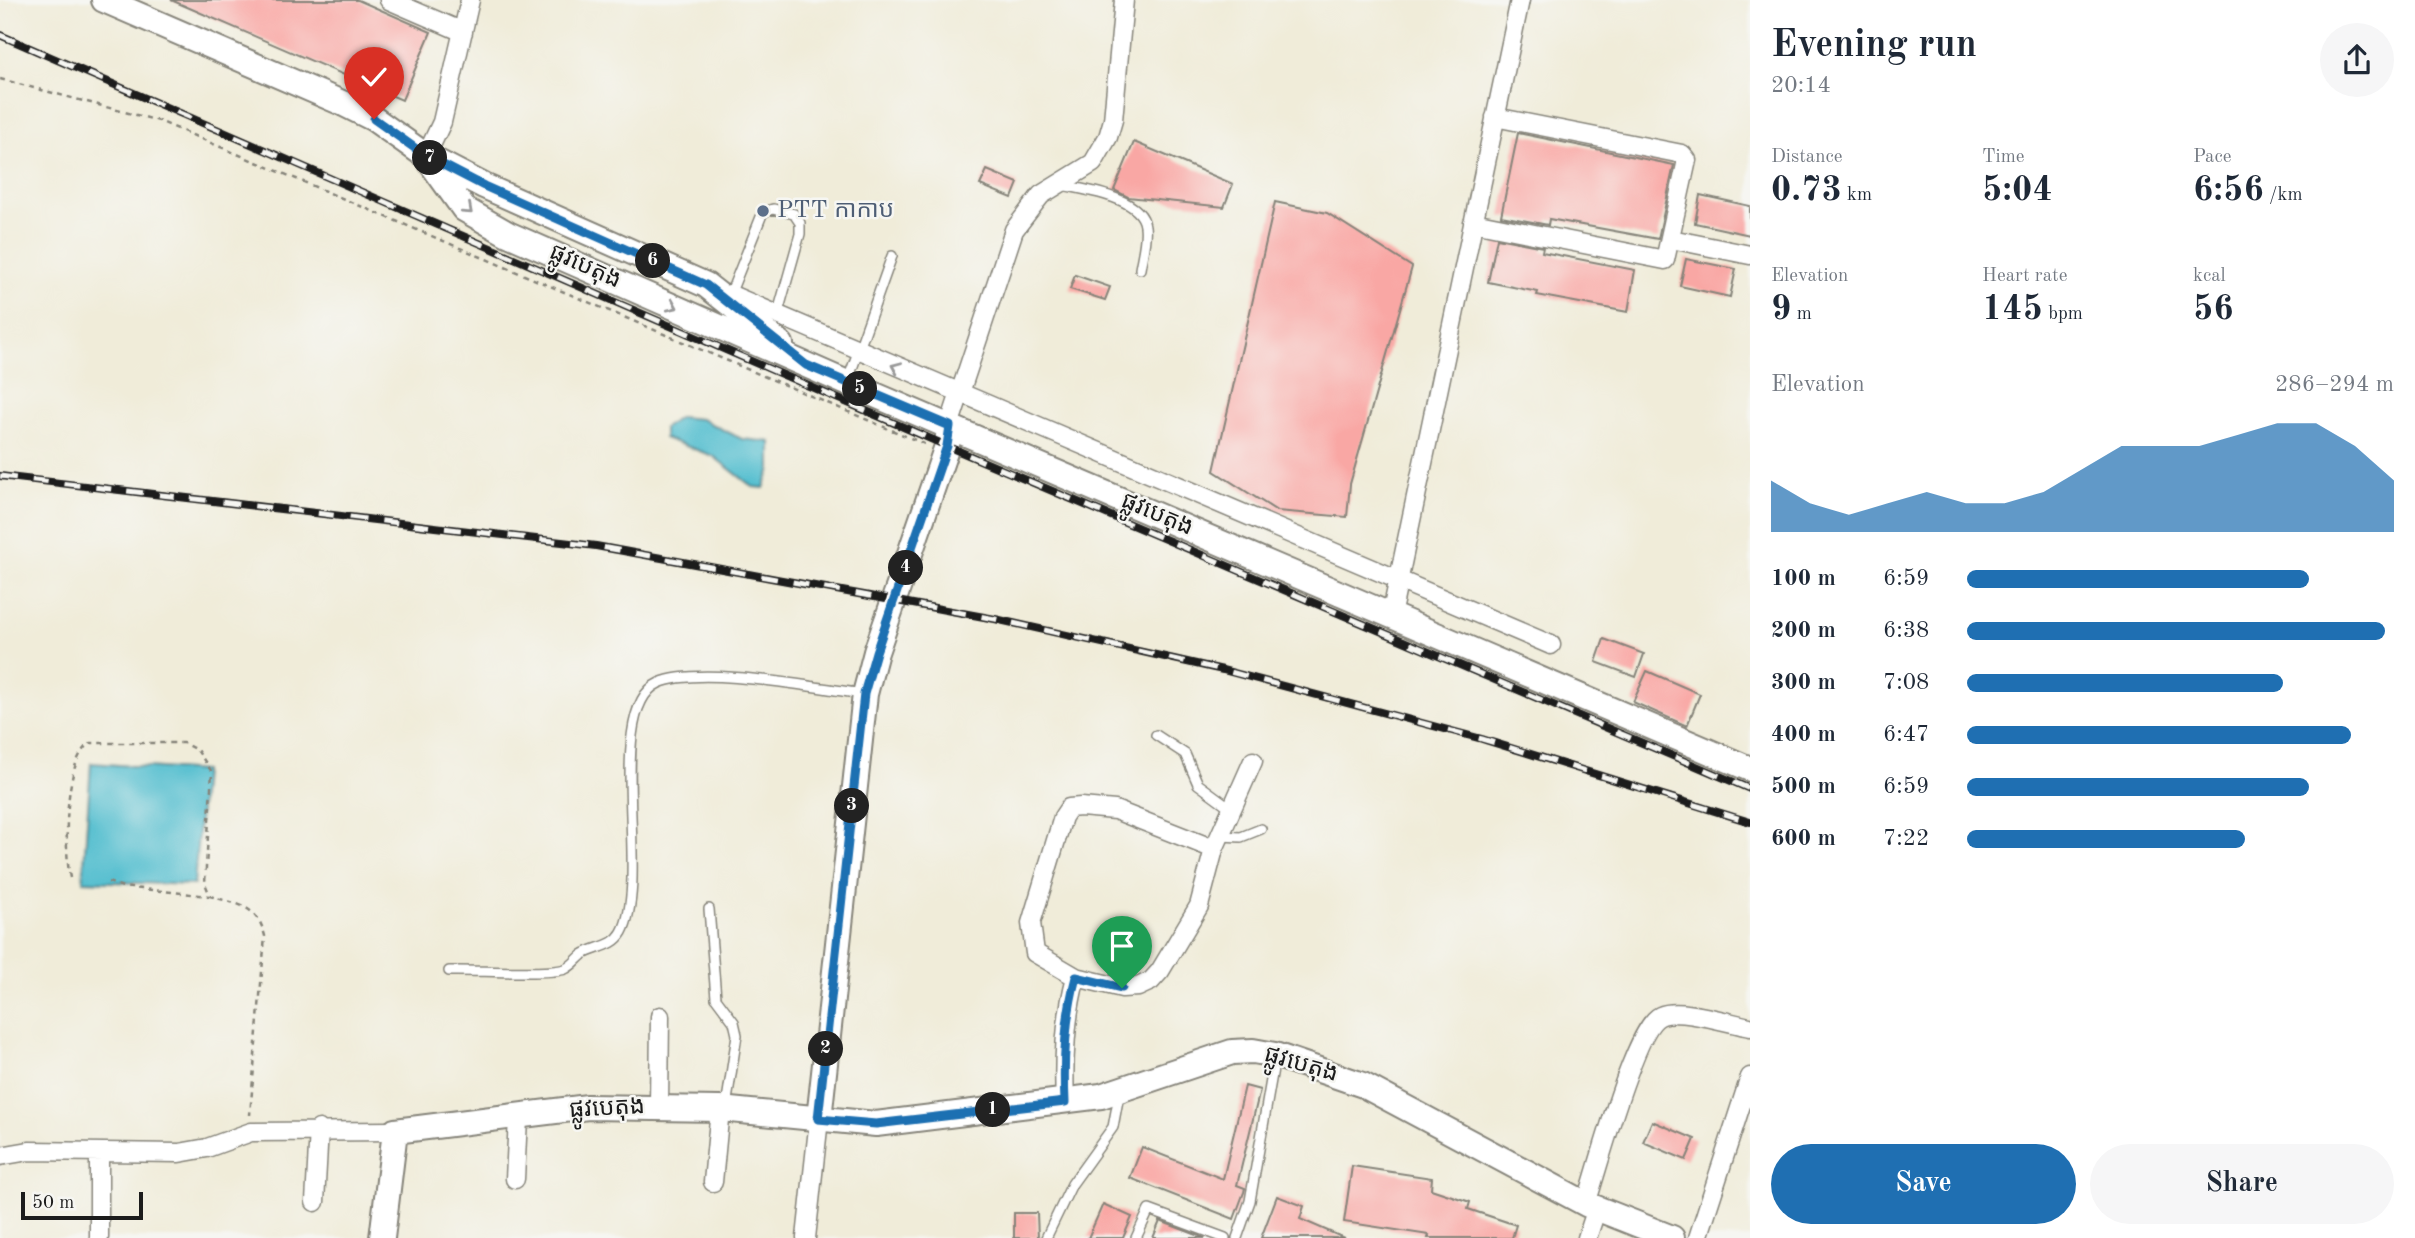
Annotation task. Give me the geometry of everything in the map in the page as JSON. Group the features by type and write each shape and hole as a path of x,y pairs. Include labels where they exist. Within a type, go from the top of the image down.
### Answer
{"main road":[{"name":"ផ្លូវបេតុង","path":"104,0 342,103 374,119 426,156 484,186 706,285 728,298 772,333 806,365 1750,769"},
{"name":"ផ្លូវបេតុង","path":"426,156 464,209 482,221 718,326 772,333"},
{"path":"818,1119 864,694 945,453 950,426"},
{"name":"ផ្លូវបេតុង","path":"395,1130 518,1118 588,1107 659,1106 723,1109 876,1124 1065,1102 1120,1090 1232,1052 1253,1051 1275,1055 1363,1085 1592,1206 1672,1238"},
{"path":"382,1238 395,1130"}],"street":[{"path":"389,0 463,32"},
{"path":"426,156 442,122 470,0"},
{"path":"950,426 1014,230 1030,206 1093,163 1108,137 1113,120 1124,0"},
{"path":"1391,617 1520,0"},
{"path":"1473,222 1660,261 1667,256 1671,239 1686,156 1495,117"},
{"path":"1671,239 1750,255"},
{"path":"772,333 858,350 1551,645"},
{"path":"1217,842 1115,810 1069,808 1063,817 1031,923 1035,953 1076,977 1122,988 1138,987 1151,981 1160,971 1199,906 1217,842 1253,761"},
{"path":"1065,1102 1064,1067 1069,1007 1076,977"},
{"path":"1587,1238 1592,1206 1632,1061 1651,1022 1662,1015 1692,1015 1750,1027"},
{"path":"659,1106 660,1016"},
{"path":"1698,1238 1750,1077"},
{"path":"713,1182 723,1109"},
{"path":"514,1179 518,1118"},
{"path":"806,1238 818,1119"},
{"path":"315,1202 318,1129"},
{"path":"0,1156 29,1151 179,1153 207,1148 251,1132 395,1130"},
{"path":"99,1153 99,1238"}],"lane":[{"path":"1060,184 1126,203 1140,213 1145,225 1140,269"},
{"path":"718,326 763,212 773,209 794,214 800,223 800,234 772,333"},
{"path":"847,383 892,256"},
{"path":"449,971 564,969 583,954 608,945 621,934 632,905 631,735 642,696 657,684 715,677 864,694"},
{"path":"1156,735 1185,754 1198,784 1232,809"},
{"path":"1217,842 1261,829"},
{"path":"709,909 716,998 734,1022 737,1035 723,1109"},
{"path":"1237,1238 1251,1201 1275,1055"},
{"path":"1046,1238 1072,1184 1113,1126 1120,1090"},
{"path":"1136,1238 1149,1210 1225,1238"}],"path":[{"path":"0,79 159,121 945,453"},
{"path":"70,878 66,859 73,767 81,748 90,743 183,743 197,750 212,772 205,883 211,896"},
{"path":"108,882 123,887 211,896 251,909 261,919 265,936 250,1107 251,1132"}],"water":[{"path":"680,417 701,419 742,439 771,442 771,469 764,488 753,487 713,456 664,438 664,428"},
{"path":"91,763 203,771 194,885 83,881"}],"building":[{"path":"171,0 358,0 431,32 402,100"},
{"path":"1518,133 1674,165 1658,239 1549,219 1548,225 1501,216"},
{"path":"1134,142 1233,184 1224,207 1128,197 1114,190"},
{"path":"987,170 1018,183 1012,198 980,185"},
{"path":"1700,195 1750,206 1750,235 1695,223"},
{"path":"1275,202 1327,213 1412,267 1350,484 1347,517 1277,511 1214,471"},
{"path":"1497,238 1543,247 1542,252 1635,270 1628,312 1537,295 1538,292 1488,282"},
{"path":"1686,259 1736,269 1730,297 1680,286"},
{"path":"1075,275 1110,287 1105,300 1070,289"},
{"path":"1604,639 1644,654 1636,677 1596,662"},
{"path":"1647,671 1700,694 1687,726 1633,702"},
{"path":"1245,1086 1260,1090 1237,1185 1245,1188 1234,1219 1130,1178 1142,1147 1223,1179"},
{"path":"1652,1121 1695,1139 1686,1160 1643,1142"},
{"path":"1352,1166 1432,1178 1431,1189 1470,1202 1468,1209 1516,1225 1512,1238 1428,1238 1429,1235 1344,1222"},
{"path":"1277,1196 1304,1206 1300,1219 1344,1238 1261,1238"},
{"path":"1103,1204 1132,1217 1123,1238 1088,1238"},
{"path":"1014,1213 1037,1213 1038,1238 1014,1238"},
{"path":"1160,1221 1205,1238 1153,1238"}],"railway":[{"path":"0,35 947,446 1750,789"},
{"path":"0,476 596,546 995,619 1223,670 1482,739 1750,822"}],"place":[{"name":"PTT កាកាប","path":"763,211"}],"route":[{"path":"374,119 426,156 484,186 706,285 806,365 950,426 947,446 864,694 818,1119 876,1124 1065,1102 1064,1067 1069,1007 1076,977 1122,988"}]}
